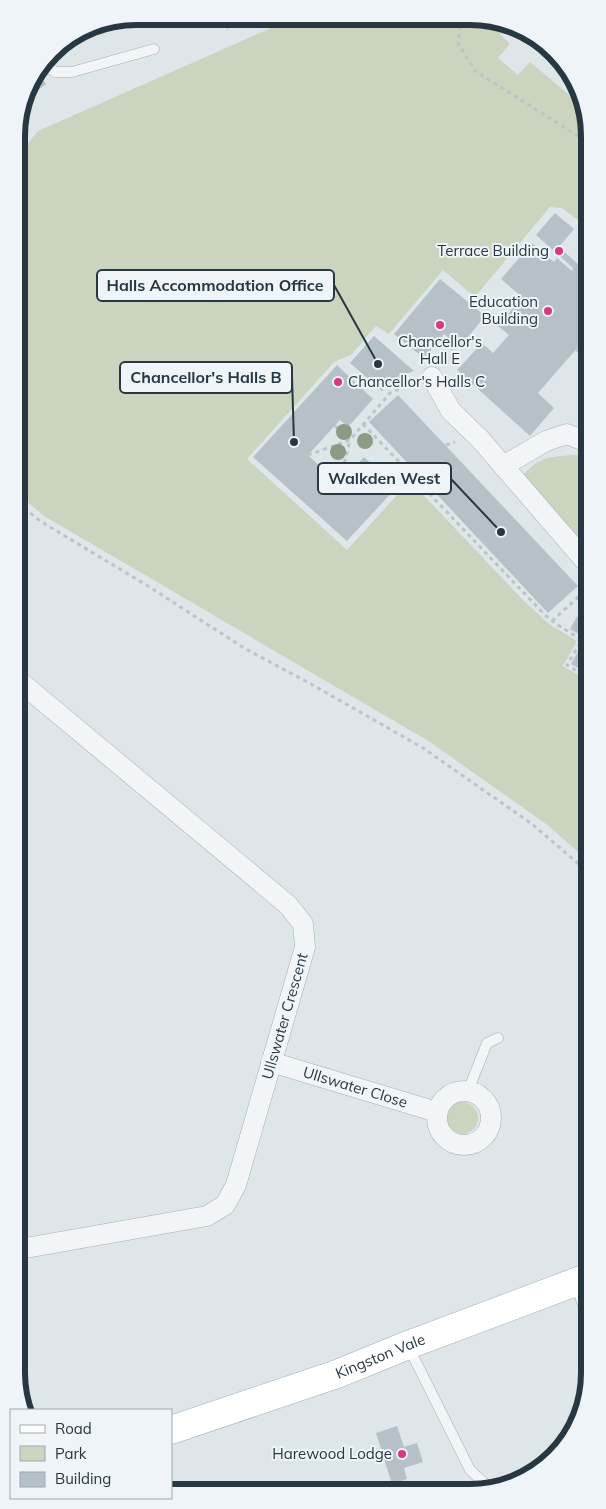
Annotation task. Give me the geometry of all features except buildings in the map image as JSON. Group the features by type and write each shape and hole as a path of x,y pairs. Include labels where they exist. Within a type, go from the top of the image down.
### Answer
{"main road":[{"name":"Kingston Vale","path":"172,1430 330,1376 581,1280"}],"street":[{"path":"432,377 451,411 480,440 581,555"},
{"path":"503,466 546,441 567,434 581,440"},
{"name":"Ullswater Crescent","path":"25,686 288,905 302,924 305,947 236,1185 224,1206 207,1216 25,1248"},
{"name":"Ullswater Close","path":"271,1062 437,1112"},
{"path":"468,1091 478,1094 485,1100 490,1108 492,1117 491,1126 487,1134 476,1143 467,1146 458,1145 444,1136 437,1121 437,1112 440,1104 448,1096 457,1092 468,1091"}],"lane":[{"path":"49,68 55,72 72,72 154,49"},
{"path":"468,1091 487,1043 498,1038"},
{"path":"408,1345 470,1470 484,1483"}],"path":[{"path":"460,25 458,43 475,71 581,138"},
{"path":"576,349 578,351 581,347"},
{"path":"339,484 350,440 363,424 391,392 432,377"},
{"path":"363,424 552,621 581,639"},
{"path":"335,426 350,440"},
{"path":"308,455 350,440"},
{"path":"25,509 40,521 148,586 244,648 423,748 532,824 581,867"},
{"path":"552,621 581,594"},
{"path":"581,642 567,665 581,673"}],"green space":[{"path":"223,25 234,25 227,30"},
{"path":"278,25 477,25 491,27 503,30 500,34 510,44 498,58 518,75 530,62 575,100 581,136 581,222 562,208 550,207 475,297 443,270 389,334 376,326 351,355 334,362 247,459 347,550 410,481 524,601 549,624 577,641 563,666 581,676 581,855 549,826 430,742 44,516 25,500 25,147 38,131"},
{"path":"559,456 581,456 581,546 523,475 541,460"},
{"path":"462,1102 468,1103 473,1107 477,1112 477,1124 473,1129 468,1133 462,1134 456,1133 451,1129 447,1124 446,1118 447,1112 451,1107 456,1103"}],"place":[{"name":"Terrace Building","path":"559,251"},
{"name":"Education Building","path":"548,311"},
{"name":"Chancellor's Hall E","path":"440,325"},
{"name":"Halls Accommodation Office","path":"378,364"},
{"name":"Chancellor's Halls C","path":"338,382"},
{"name":"Chancellor's Halls B","path":"294,442"},
{"name":"Walkden West","path":"501,532"},
{"name":"Harewood Lodge","path":"402,1454"}]}
